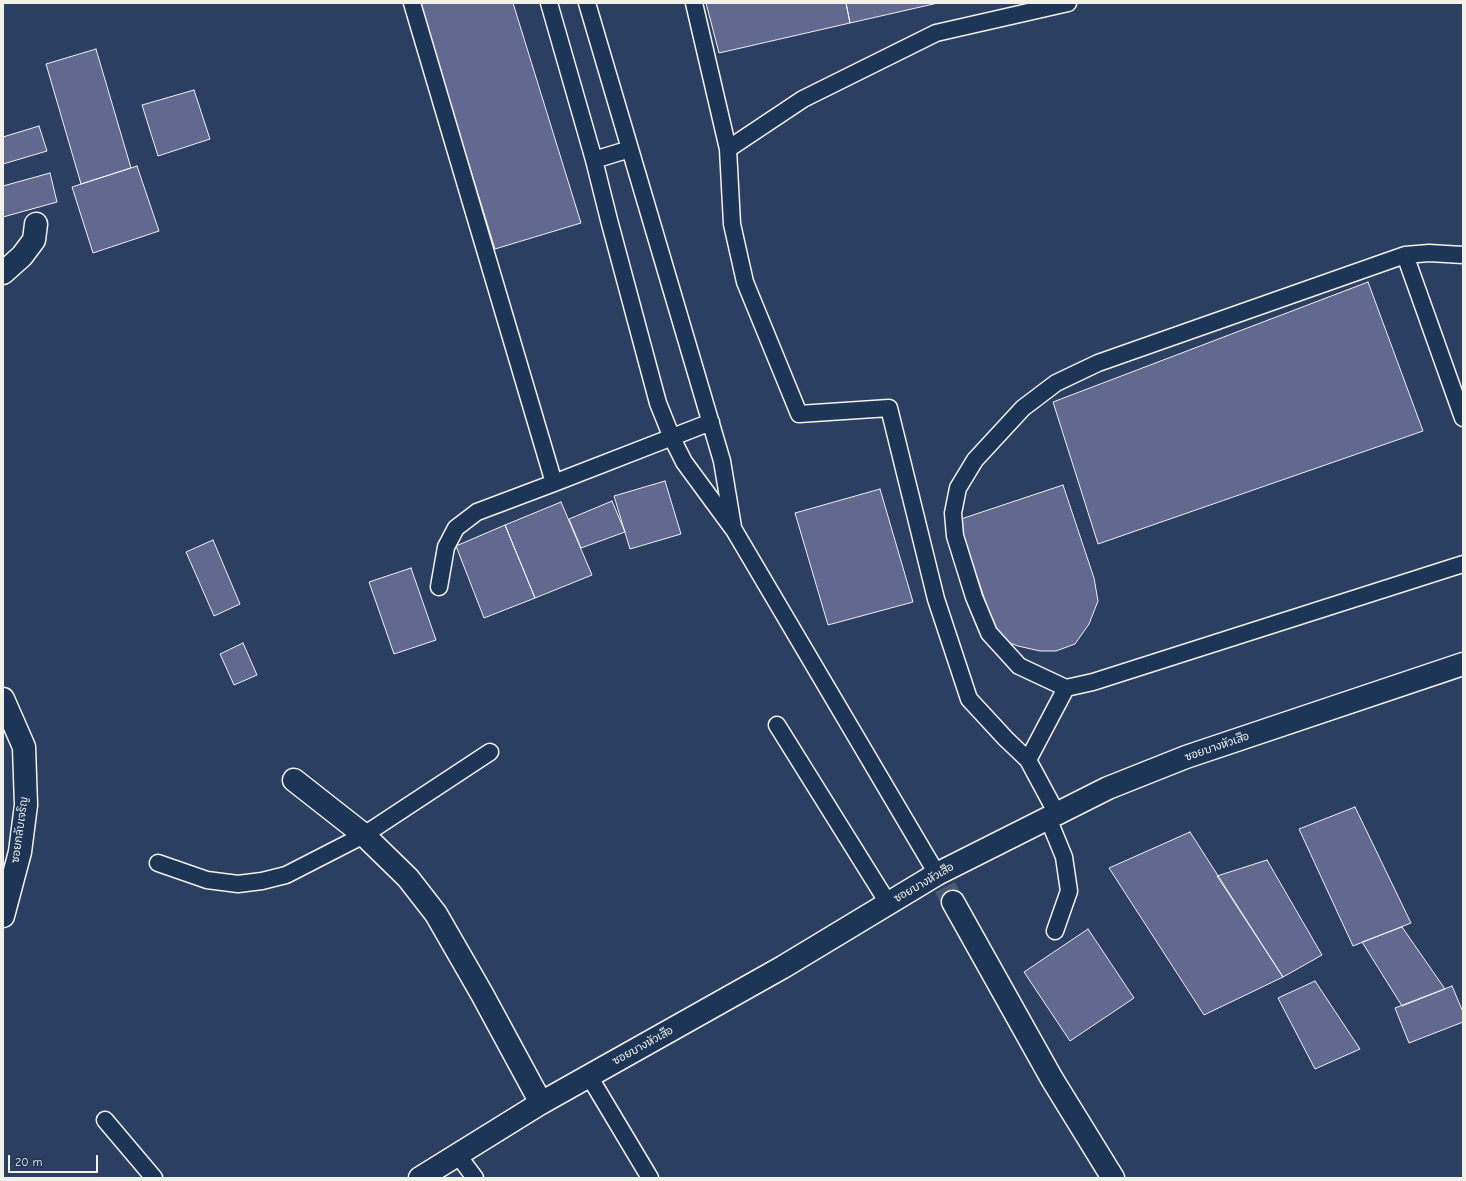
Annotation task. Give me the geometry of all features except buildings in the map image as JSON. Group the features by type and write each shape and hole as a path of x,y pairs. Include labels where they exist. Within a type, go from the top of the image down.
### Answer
{"street":[{"path":"3,273 22,256 34,240 36,224"},
{"name":"ซอยบางหัวเสือ","path":"420,1178 541,1102 783,967 888,904 945,888 1052,816 1108,788 1186,757 1463,664"},
{"name":"ซอยกลับเจริญ","path":"3,699 24,747 26,804 20,852 3,916"},
{"path":"294,780 364,835 408,878 436,914 541,1102"},
{"path":"945,888 1052,1079 1113,1178"}],"lane":[{"path":"412,3 554,483"},
{"path":"549,3 594,160 658,403 672,438 684,462 734,530 945,888"},
{"path":"587,3 722,461 734,530"},
{"path":"694,3 728,149 732,224 745,282 798,414 889,408 936,599 970,699 1006,739 1028,760 1052,816 1064,858 1069,891 1055,931"},
{"path":"728,149 803,99 936,33 1068,3"},
{"path":"594,160 630,149"},
{"path":"1463,255 1429,253 1405,255 1098,363 1056,383 1023,408 975,460 958,488 953,513 955,536 974,597 989,633 1019,666 1066,688 1092,682 1463,564"},
{"path":"1405,255 1463,418"},
{"path":"439,587 446,547 456,528 476,512 711,422"},
{"path":"1028,760 1066,688"},
{"path":"777,725 888,904"},
{"path":"158,863 207,880 238,884 262,881 286,875 364,835 490,752"},
{"path":"589,1076 650,1178"},
{"path":"105,1120 154,1178"},
{"path":"457,1154 474,1178"}],"tunnel":[{"path":"945,887 953,902"}]}
